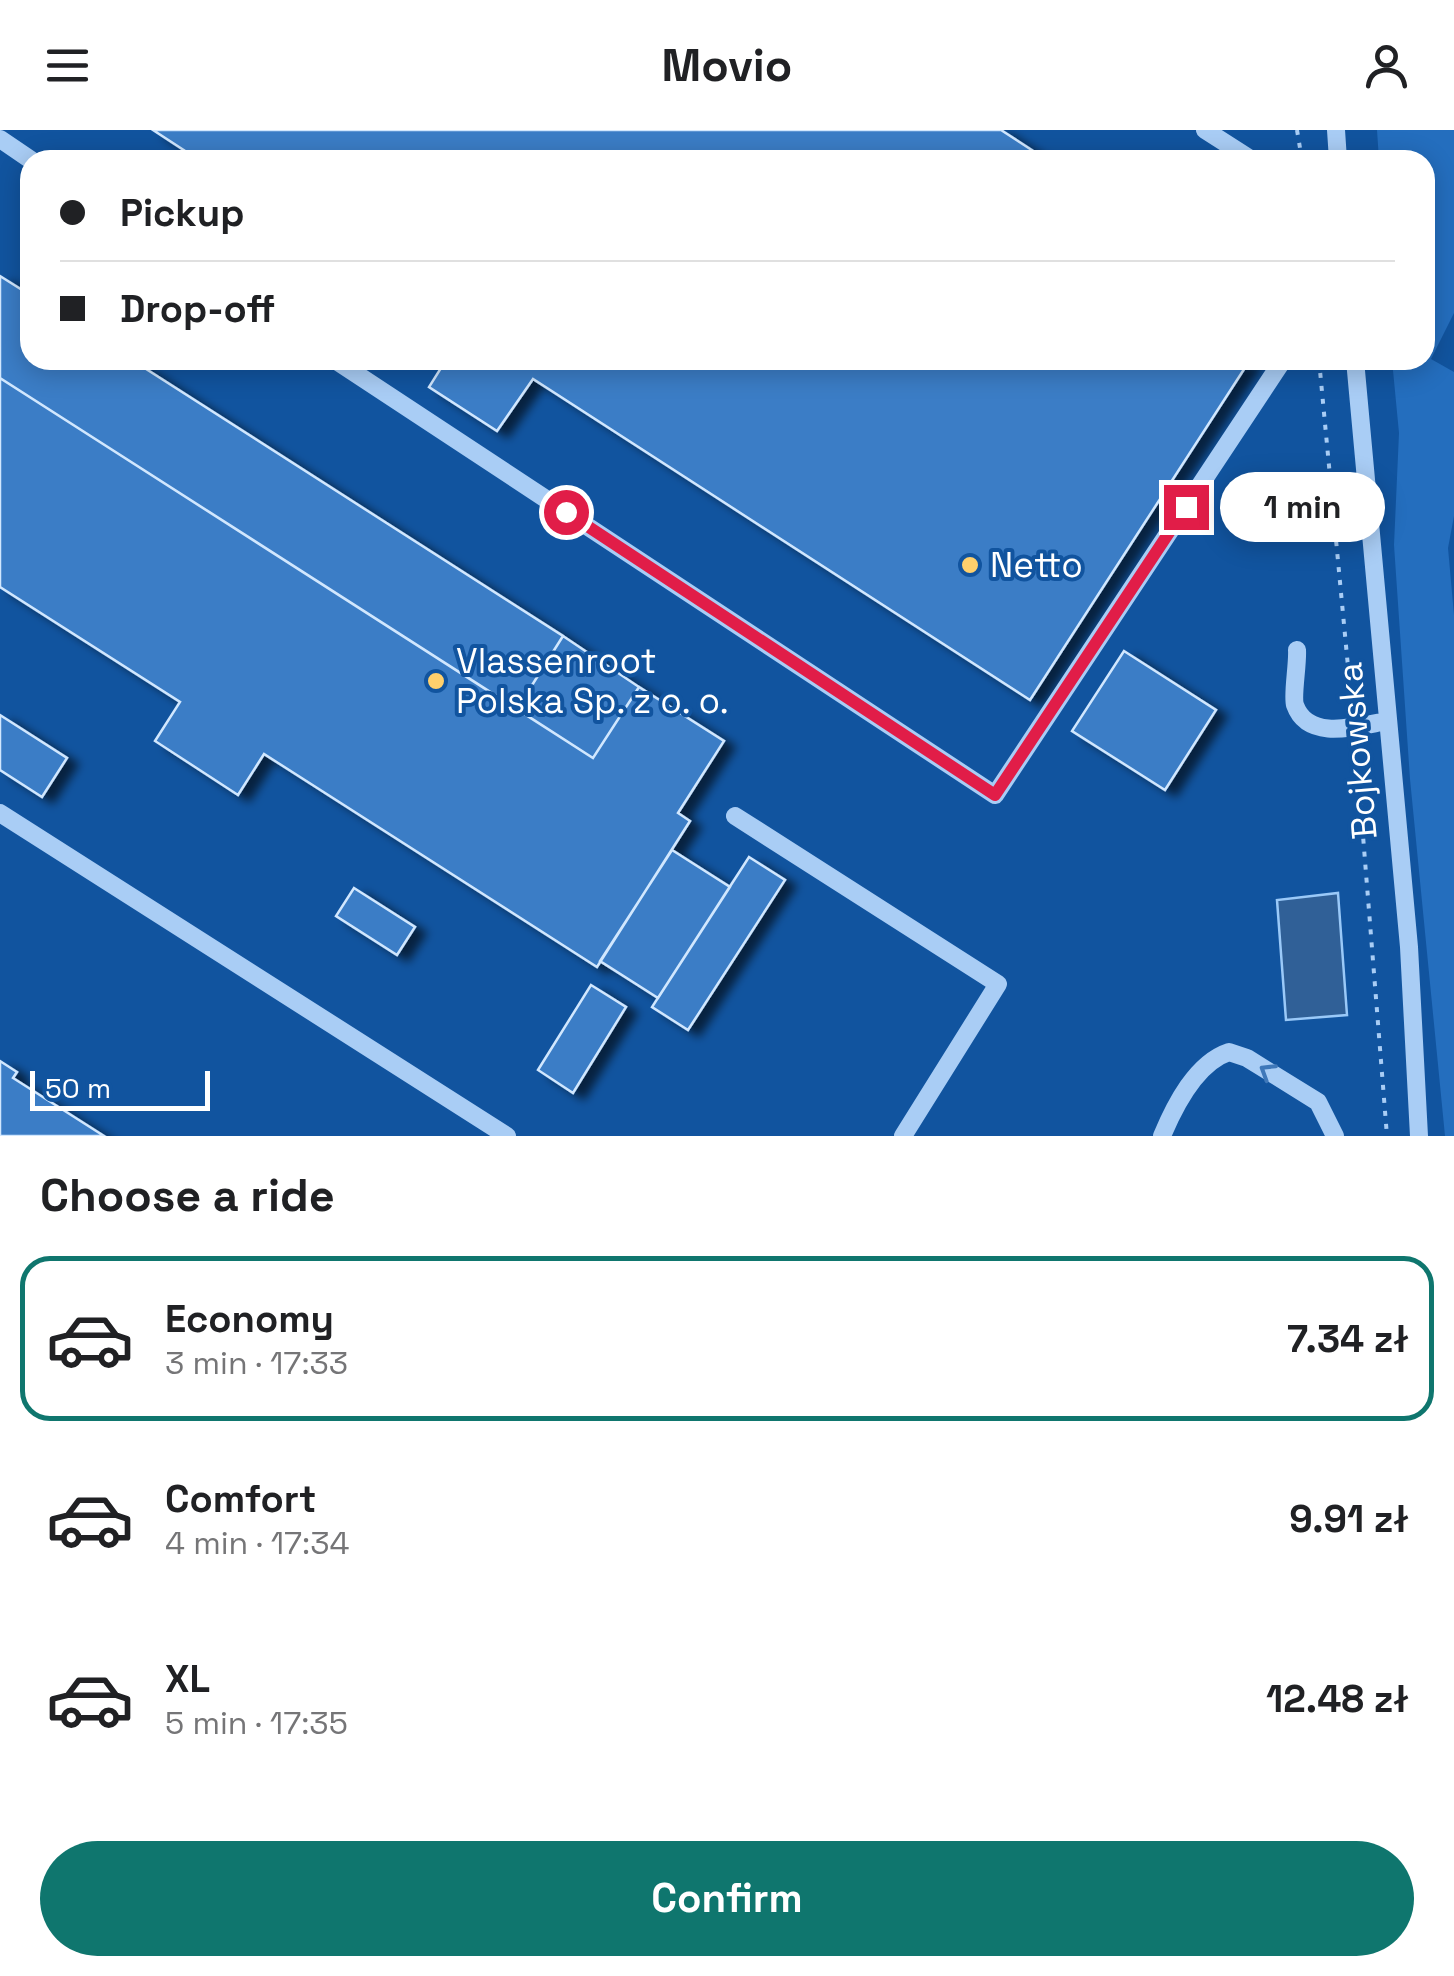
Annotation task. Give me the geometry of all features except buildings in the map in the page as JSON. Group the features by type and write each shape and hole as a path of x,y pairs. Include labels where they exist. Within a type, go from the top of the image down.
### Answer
{"street":[{"path":"1205,130 1236,150"},
{"path":"1326,130 1337,146"},
{"path":"350,370 995,795 1257,414 1278,370"},
{"name":"Bojkowska","path":"1356,370 1409,946 1419,1136"},
{"path":"1297,650 1295,706 1306,722 1328,730 1387,722"},
{"path":"0,813 507,1136"},
{"path":"735,816 998,984 904,1136"},
{"path":"1162,1136 1194,1080 1210,1061 1229,1052 1247,1058 1318,1102 1335,1136"}],"shaded area":[{"path":"1377,130 1454,130 1454,313 1435,351 1435,150 1378,150"},
{"path":"1435,361 1454,372 1454,516 1448,548 1454,615 1454,1136 1445,1136 1410,779 1394,545 1399,433 1393,370 1435,370"},
{"path":"1338,893 1347,1015 1286,1020 1277,900"}],"place":[{"name":"Netto","path":"970,565"},
{"name":"Vlassenroot Polska Sp. z o. o.","path":"436,681"}],"route":[{"path":"566,512 995,795 1186,507"}]}
